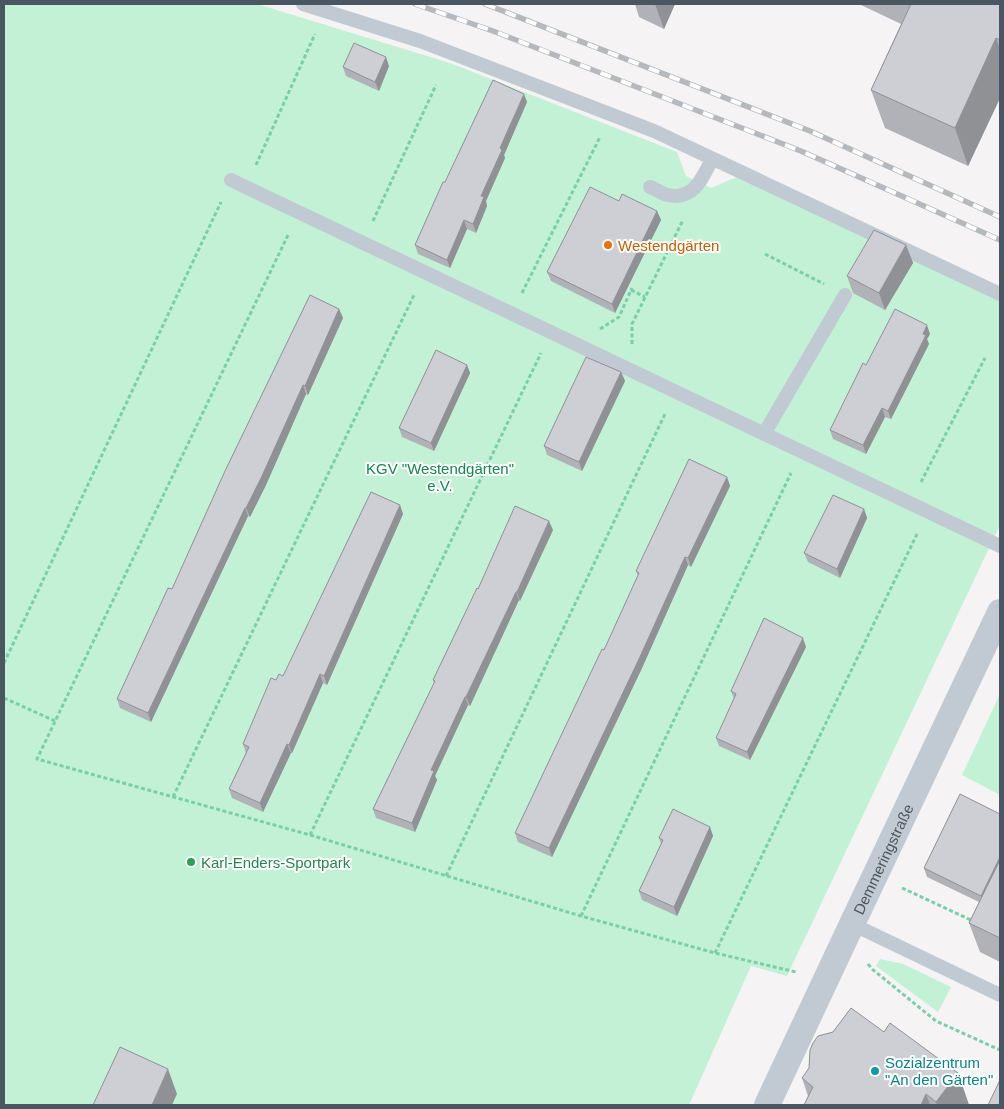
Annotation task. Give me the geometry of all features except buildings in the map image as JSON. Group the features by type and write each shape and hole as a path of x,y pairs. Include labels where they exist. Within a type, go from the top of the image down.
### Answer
{"street":[{"name":"Demmeringstraße","path":"768,1105 1000,612"}],"lane":[{"path":"303,4 420,41 654,131 1000,294"},
{"path":"650,187 668,195 679,196 692,190 700,183 712,159"},
{"path":"231,180 1000,546"},
{"path":"764,434 845,295"},
{"path":"852,924 1000,994"}],"path":[{"path":"246,187 316,31"},
{"path":"363,243 436,85"},
{"path":"511,313 600,137"},
{"path":"4,663 231,180"},
{"path":"632,371 632,324 700,183"},
{"path":"298,212 38,759 310,835 581,916 715,953 791,969 824,984"},
{"path":"765,254 845,295"},
{"path":"173,797 424,272"},
{"path":"576,344 619,317 632,289 645,297"},
{"path":"310,835 550,332"},
{"path":"910,503 985,358"},
{"path":"446,876 675,391"},
{"path":"581,916 801,451"},
{"path":"715,953 928,511"},
{"path":"4,698 55,721"},
{"path":"900,888 974,921"},
{"path":"872,969 936,1021 1000,1050"}],"green space":[{"name":"KGV \"Westendgärten\" e.V.","path":"4,4 257,4 450,63 677,152 686,176 711,188 737,177 1000,300 1000,525 787,976 751,966 689,1105 4,1105"},
{"path":"1000,694 1000,795 962,775"},
{"path":"880,959 903,964 951,987 938,1012 876,966"}],"railway":[{"path":"415,4 493,31 801,151 1000,240"},
{"path":"485,4 810,131 1000,217"}],"place":[{"name":"Westendgärten","path":"608,245"},
{"name":"Karl-Enders-Sportpark","path":"191,862"},
{"name":"Sozialzentrum \"An den Gärten\"","path":"875,1071"}]}
